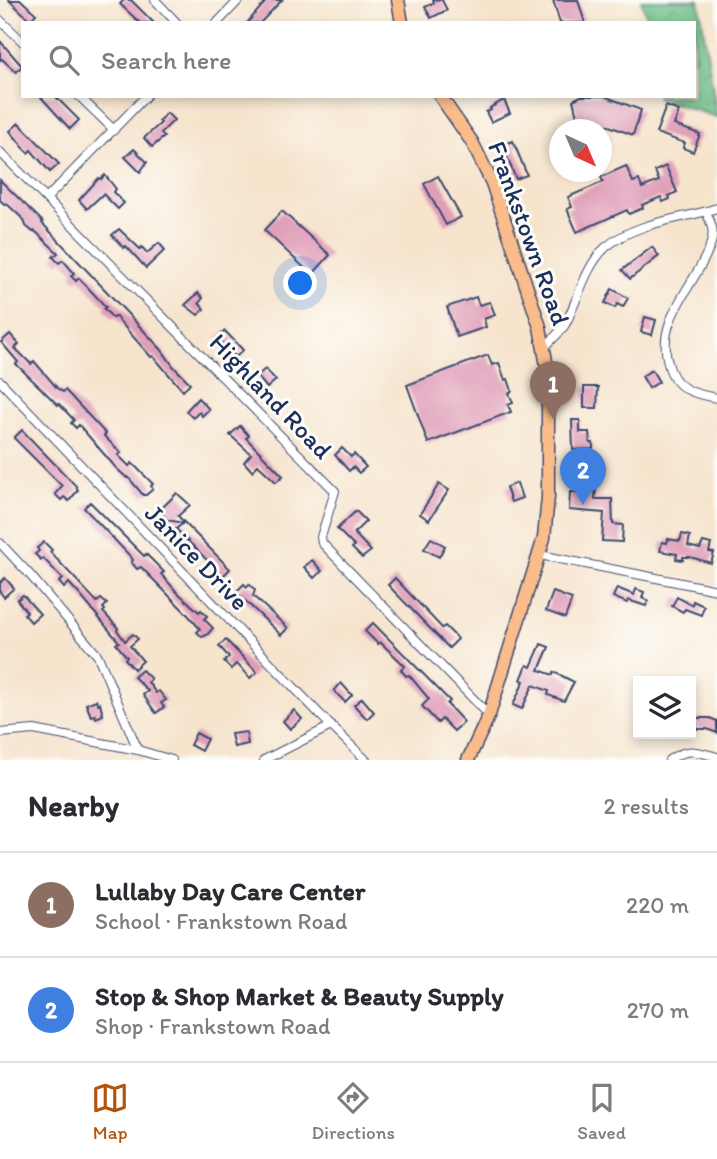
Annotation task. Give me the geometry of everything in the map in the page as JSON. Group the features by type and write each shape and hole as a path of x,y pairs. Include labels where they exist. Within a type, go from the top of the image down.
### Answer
{"main road":[{"path":"398,0 402,21"},
{"name":"Frankstown Road","path":"441,98 478,152 492,183 545,347 548,381 548,497 540,555 489,715 468,760"}],"street":[{"path":"155,0 175,21"},
{"path":"219,21 239,0"},
{"path":"0,20 21,40"},
{"path":"81,98 114,130"},
{"path":"47,198 144,98"},
{"name":"Highland Road","path":"0,152 335,491 321,537 322,543 489,715"},
{"path":"545,347 565,326 595,262 607,247 638,229 717,208"},
{"path":"706,212 713,228 711,243 674,310 663,348 671,376 693,394 717,398"},
{"name":"Janice Drive","path":"0,381 366,760"},
{"path":"0,543 98,656 138,750"},
{"path":"540,555 717,590"},
{"path":"264,760 331,726"},
{"path":"0,733 34,730 138,750 173,760"},
{"path":"669,760 692,750 717,757"}],"green space":[{"path":"641,0 699,0 717,117 657,98 696,98 696,21 648,21"}],"building":[{"path":"9,0 21,0 36,14 30,20"},
{"path":"124,0 131,0 152,21 138,21 120,4"},
{"path":"267,0 282,0 262,21 249,21"},
{"path":"433,0 442,0 447,10 431,18 425,7 434,3"},
{"path":"553,0 578,0 584,21 559,21"},
{"path":"0,41 21,67 16,72 0,60"},
{"path":"42,98 57,98 79,120 70,129"},
{"path":"577,98 609,98 641,110 633,135 612,127 612,119 578,119 573,100"},
{"path":"504,100 510,113 491,122 486,112"},
{"path":"666,106 679,111 674,125 700,134 693,152 683,148 685,143 656,133"},
{"path":"167,113 174,120 161,133 164,137 152,147 144,138 161,123 159,121"},
{"path":"19,123 59,164 50,172 31,150 28,153 10,131"},
{"path":"513,141 527,175 516,179 502,145"},
{"path":"134,149 147,162 140,172 125,157"},
{"path":"626,166 633,182 639,180 642,188 659,181 655,171 666,166 677,192 663,202 661,197 629,214 627,210 577,232 567,209 572,207 568,197 603,182 612,182 612,172"},
{"path":"105,175 116,189 113,192 124,203 118,209 103,194 87,209 79,200"},
{"path":"438,176 461,217 446,225 424,184"},
{"path":"0,180 43,222 161,349 190,383 183,391 115,316 113,318 104,309 106,307 79,278 76,281 71,276 74,273 63,260 59,263 53,257 58,253 0,200"},
{"path":"282,211 330,255 312,275 264,230"},
{"path":"119,229 147,253 159,243 165,250 146,268 112,235"},
{"path":"652,247 659,256 630,279 622,270"},
{"path":"612,289 628,298 623,307 617,304 615,308 605,303"},
{"path":"198,293 203,298 199,303 204,309 198,315 185,305"},
{"path":"476,297 479,305 490,302 495,315 484,319 486,327 457,337 447,307"},
{"path":"645,317 656,320 652,335 641,332"},
{"path":"225,331 243,350 236,357 217,338"},
{"path":"10,334 19,344 15,348 31,364 34,361 57,388 63,392 65,390 106,434 104,436 121,453 118,455 129,466 132,463 153,484 153,489 143,495 79,425 76,428 71,423 74,420 59,404 16,364 18,362 1,342"},
{"path":"488,355 492,365 499,363 505,380 508,379 512,391 509,393 513,403 508,405 511,412 428,443 407,385"},
{"path":"265,369 276,380 267,388 257,376"},
{"path":"652,370 659,382 649,388 642,376"},
{"path":"584,387 598,387 597,408 584,408"},
{"path":"198,398 209,409 202,416 199,412 193,418 186,411"},
{"path":"572,420 580,420 580,432 589,432 593,449 573,450"},
{"path":"240,426 249,436 246,438 283,476 276,482 258,465 252,471 244,462 251,454 230,435"},
{"path":"22,430 76,486 78,490 69,501 64,497 61,500 55,494 62,486 14,438"},
{"path":"342,448 351,457 354,454 366,467 359,473 353,467 349,471 335,455"},
{"path":"579,464 587,464 587,473 600,473 595,499 612,499 613,524 623,525 622,542 602,541 604,513 569,510 570,492 578,492"},
{"path":"517,483 522,498 511,502 506,487"},
{"path":"439,484 449,490 429,520 420,514"},
{"path":"177,493 190,505 178,516 230,569 223,576 176,529 183,523 168,520 163,516 163,507"},
{"path":"90,502 144,556 146,554 164,572 161,574 176,591 207,616 204,619 213,628 207,635 202,637 197,632 200,629 188,615 141,567 137,569 131,562 131,557 84,508"},
{"path":"356,511 366,521 354,533 371,551 362,558 337,529"},
{"path":"682,534 690,536 688,546 700,549 703,542 711,544 709,552 714,553 711,563 690,557 676,559 677,554 660,551 662,542 667,543 668,539 680,541"},
{"path":"431,538 445,546 439,557 424,549"},
{"path":"44,542 52,550 50,552 97,602 101,599 107,604 103,612 118,628 125,641 133,634 138,639 130,646 143,661 134,669 116,644 119,642 80,595 69,583 64,588 59,582 63,579 43,558 41,560 35,554"},
{"path":"312,560 322,571 314,578 304,567"},
{"path":"5,578 14,588 4,597 0,592 0,583"},
{"path":"395,578 442,628 445,626 458,639 449,648 388,585"},
{"path":"244,584 247,587 249,584 255,590 253,596 288,628 281,635 236,592"},
{"path":"617,588 634,595 636,589 644,592 642,598 648,601 646,606 628,600 627,603 613,597"},
{"path":"553,592 572,599 565,618 546,611"},
{"path":"23,595 40,614 31,622 17,600"},
{"path":"677,597 692,605 693,601 704,606 701,615 685,609 683,612 672,606"},
{"path":"373,623 450,701 447,704 464,722 454,731 442,719 438,723 422,706 429,699 409,675 406,676 401,670 405,666 365,631"},
{"path":"226,640 257,672 250,678 236,664 231,669 224,662 229,657 219,646"},
{"path":"541,644 549,647 539,670 553,675 554,672 574,682 564,701 533,685 522,709 513,705 524,681 521,680 527,665 531,667"},
{"path":"142,670 151,679 148,682 156,693 159,691 166,700 161,703 164,707 156,713 143,695 148,691 134,677"},
{"path":"341,683 352,695 345,702 334,691"},
{"path":"362,698 374,712 367,719 354,705"},
{"path":"96,700 100,703 103,715 96,718 95,715 91,716 86,704"},
{"path":"294,710 302,719 290,729 283,721"},
{"path":"696,718 717,721 717,733 697,729"},
{"path":"246,732 248,744 234,747 231,734"},
{"path":"196,733 207,739 201,751 190,745"}],"place":[{"name":"Lullaby Day Care Center","path":"553,419"},
{"name":"Stop & Shop Market & Beauty Supply","path":"583,505"}]}
